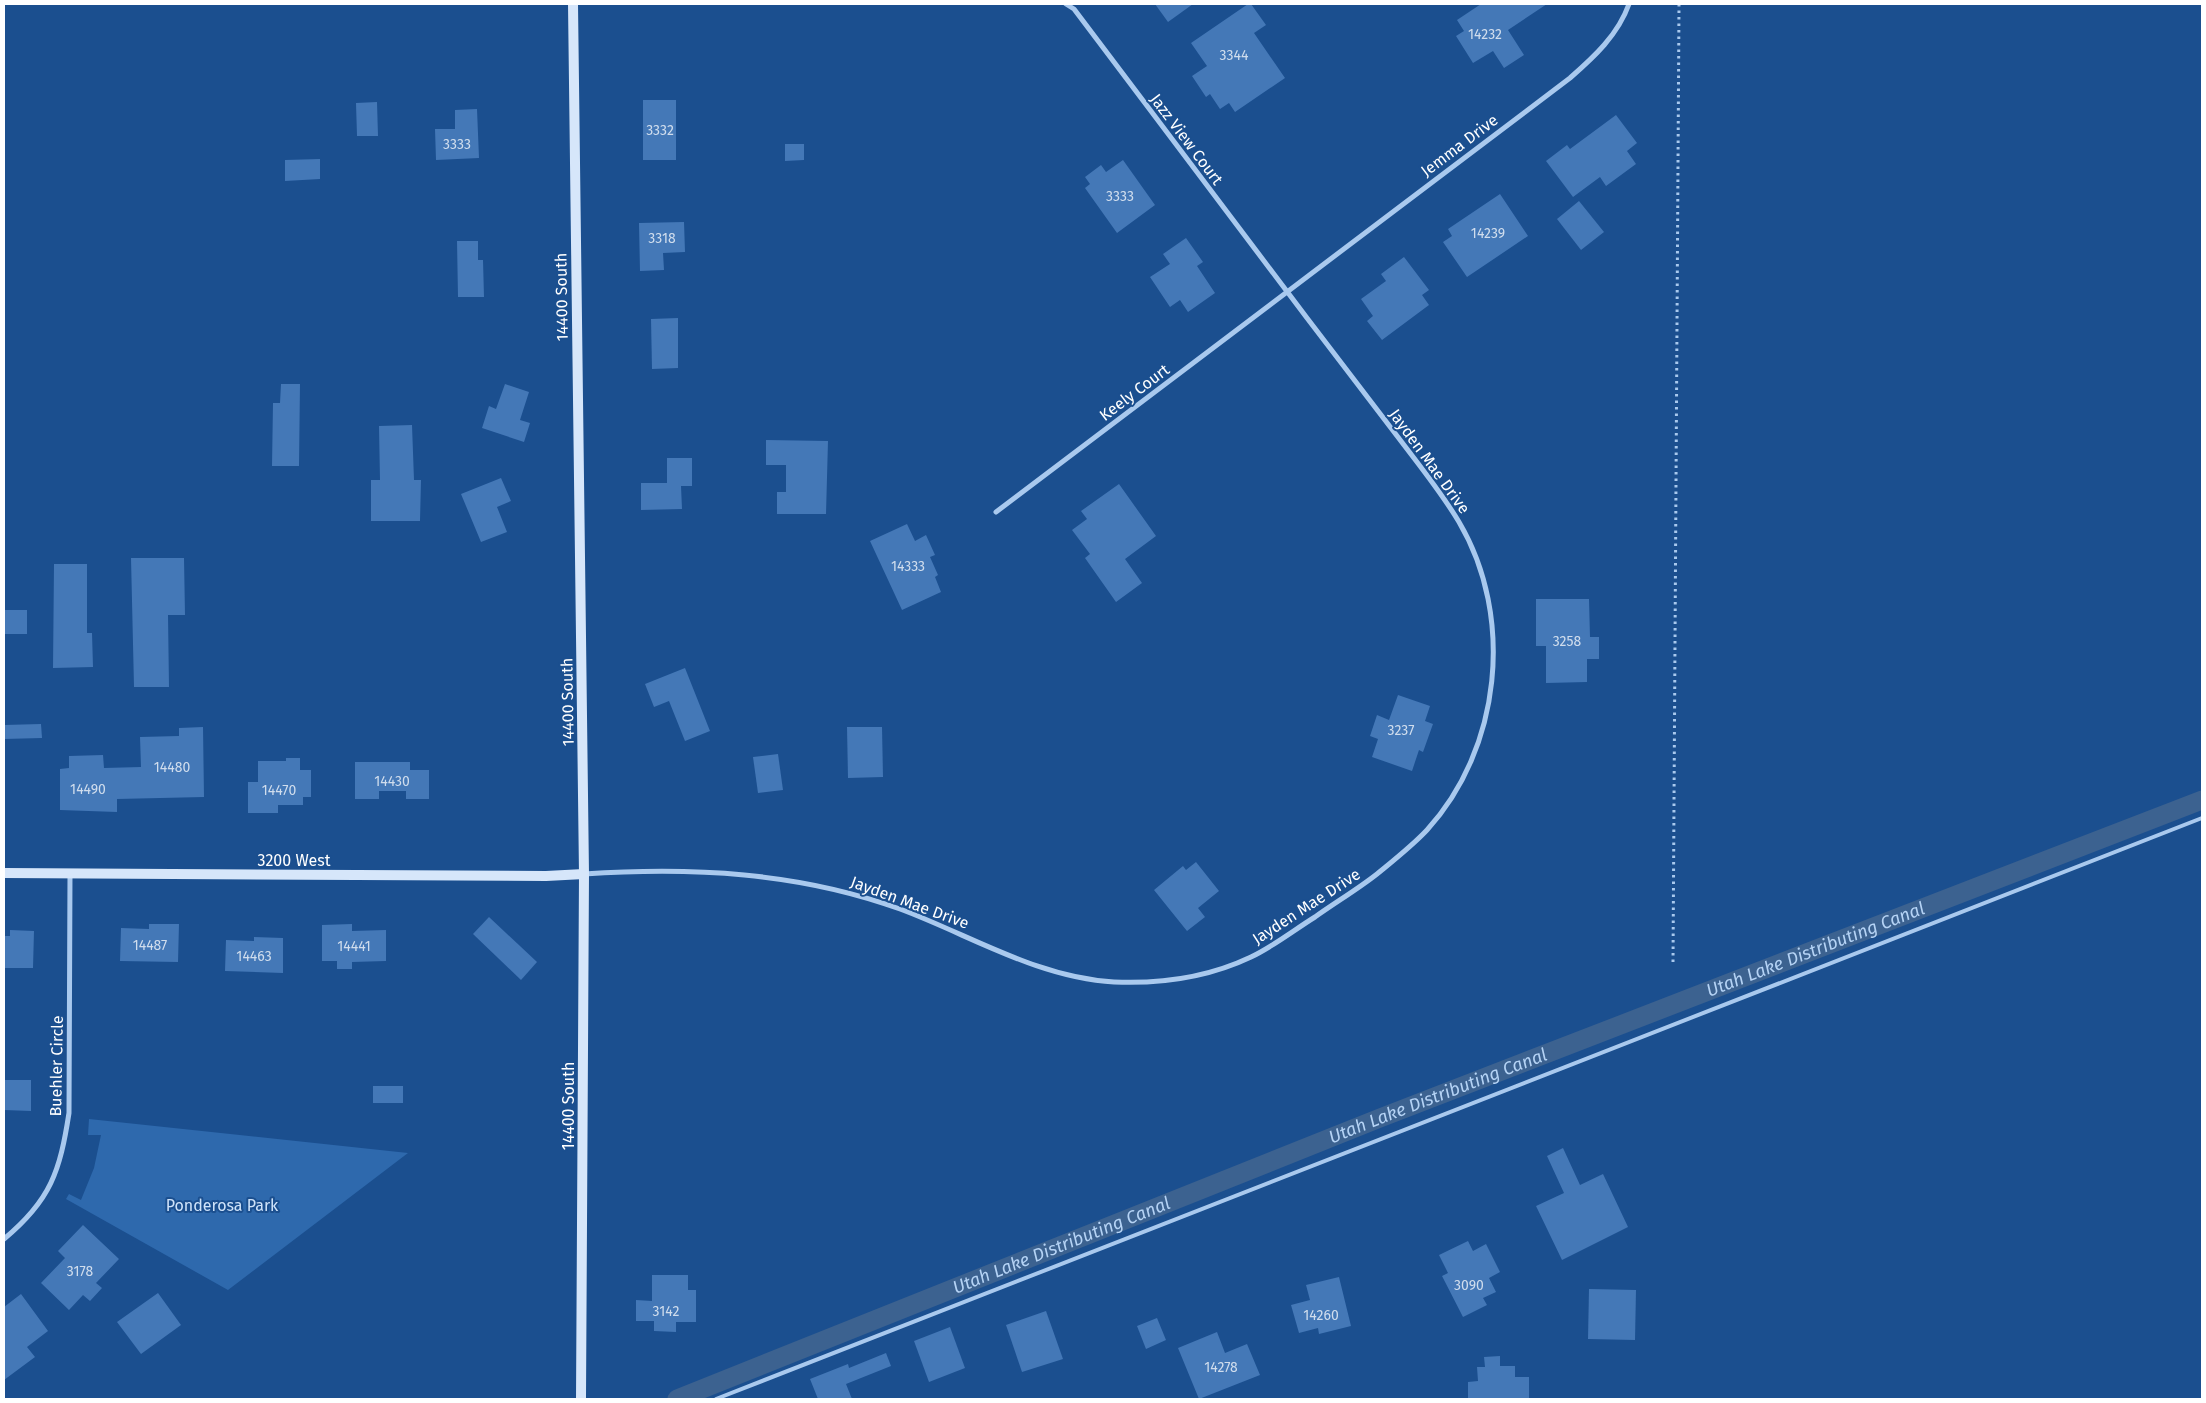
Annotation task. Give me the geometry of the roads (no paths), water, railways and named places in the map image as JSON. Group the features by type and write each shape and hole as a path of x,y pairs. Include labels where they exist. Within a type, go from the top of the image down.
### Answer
{"street":[{"name":"14400 South","path":"573,4 584,874 581,1399"},
{"name":"Jazz View Court","path":"1066,4 1074,9 1287,291"},
{"name":"Jemma Drive","path":"1287,291 1570,78 1596,56 1614,34 1629,4"},
{"name":"Jayden Mae Drive","path":"584,874 629,871 737,873 831,888 905,911 1031,964 1077,977 1113,982 1151,982 1182,979 1219,970 1253,956 1368,880 1403,853 1428,829 1448,802 1467,770 1484,727 1492,686 1493,647 1489,600 1477,560 1461,524 1436,488 1287,291"},
{"name":"Keely Court","path":"996,512 1287,291"},
{"name":"3200 West","path":"4,873 546,876 584,874"},
{"name":"Buehler Circle","path":"4,1239 22,1224 42,1201 55,1177 64,1148 69,1113 70,874"}],"lane":[{"path":"716,1399 2202,818"}],"waterway":[{"name":"Utah Lake Distributing Canal","path":"677,1399 1380,1118 2202,800"}],"park label":[{"name":"Ponderosa Park","path":"222,1205"}]}
